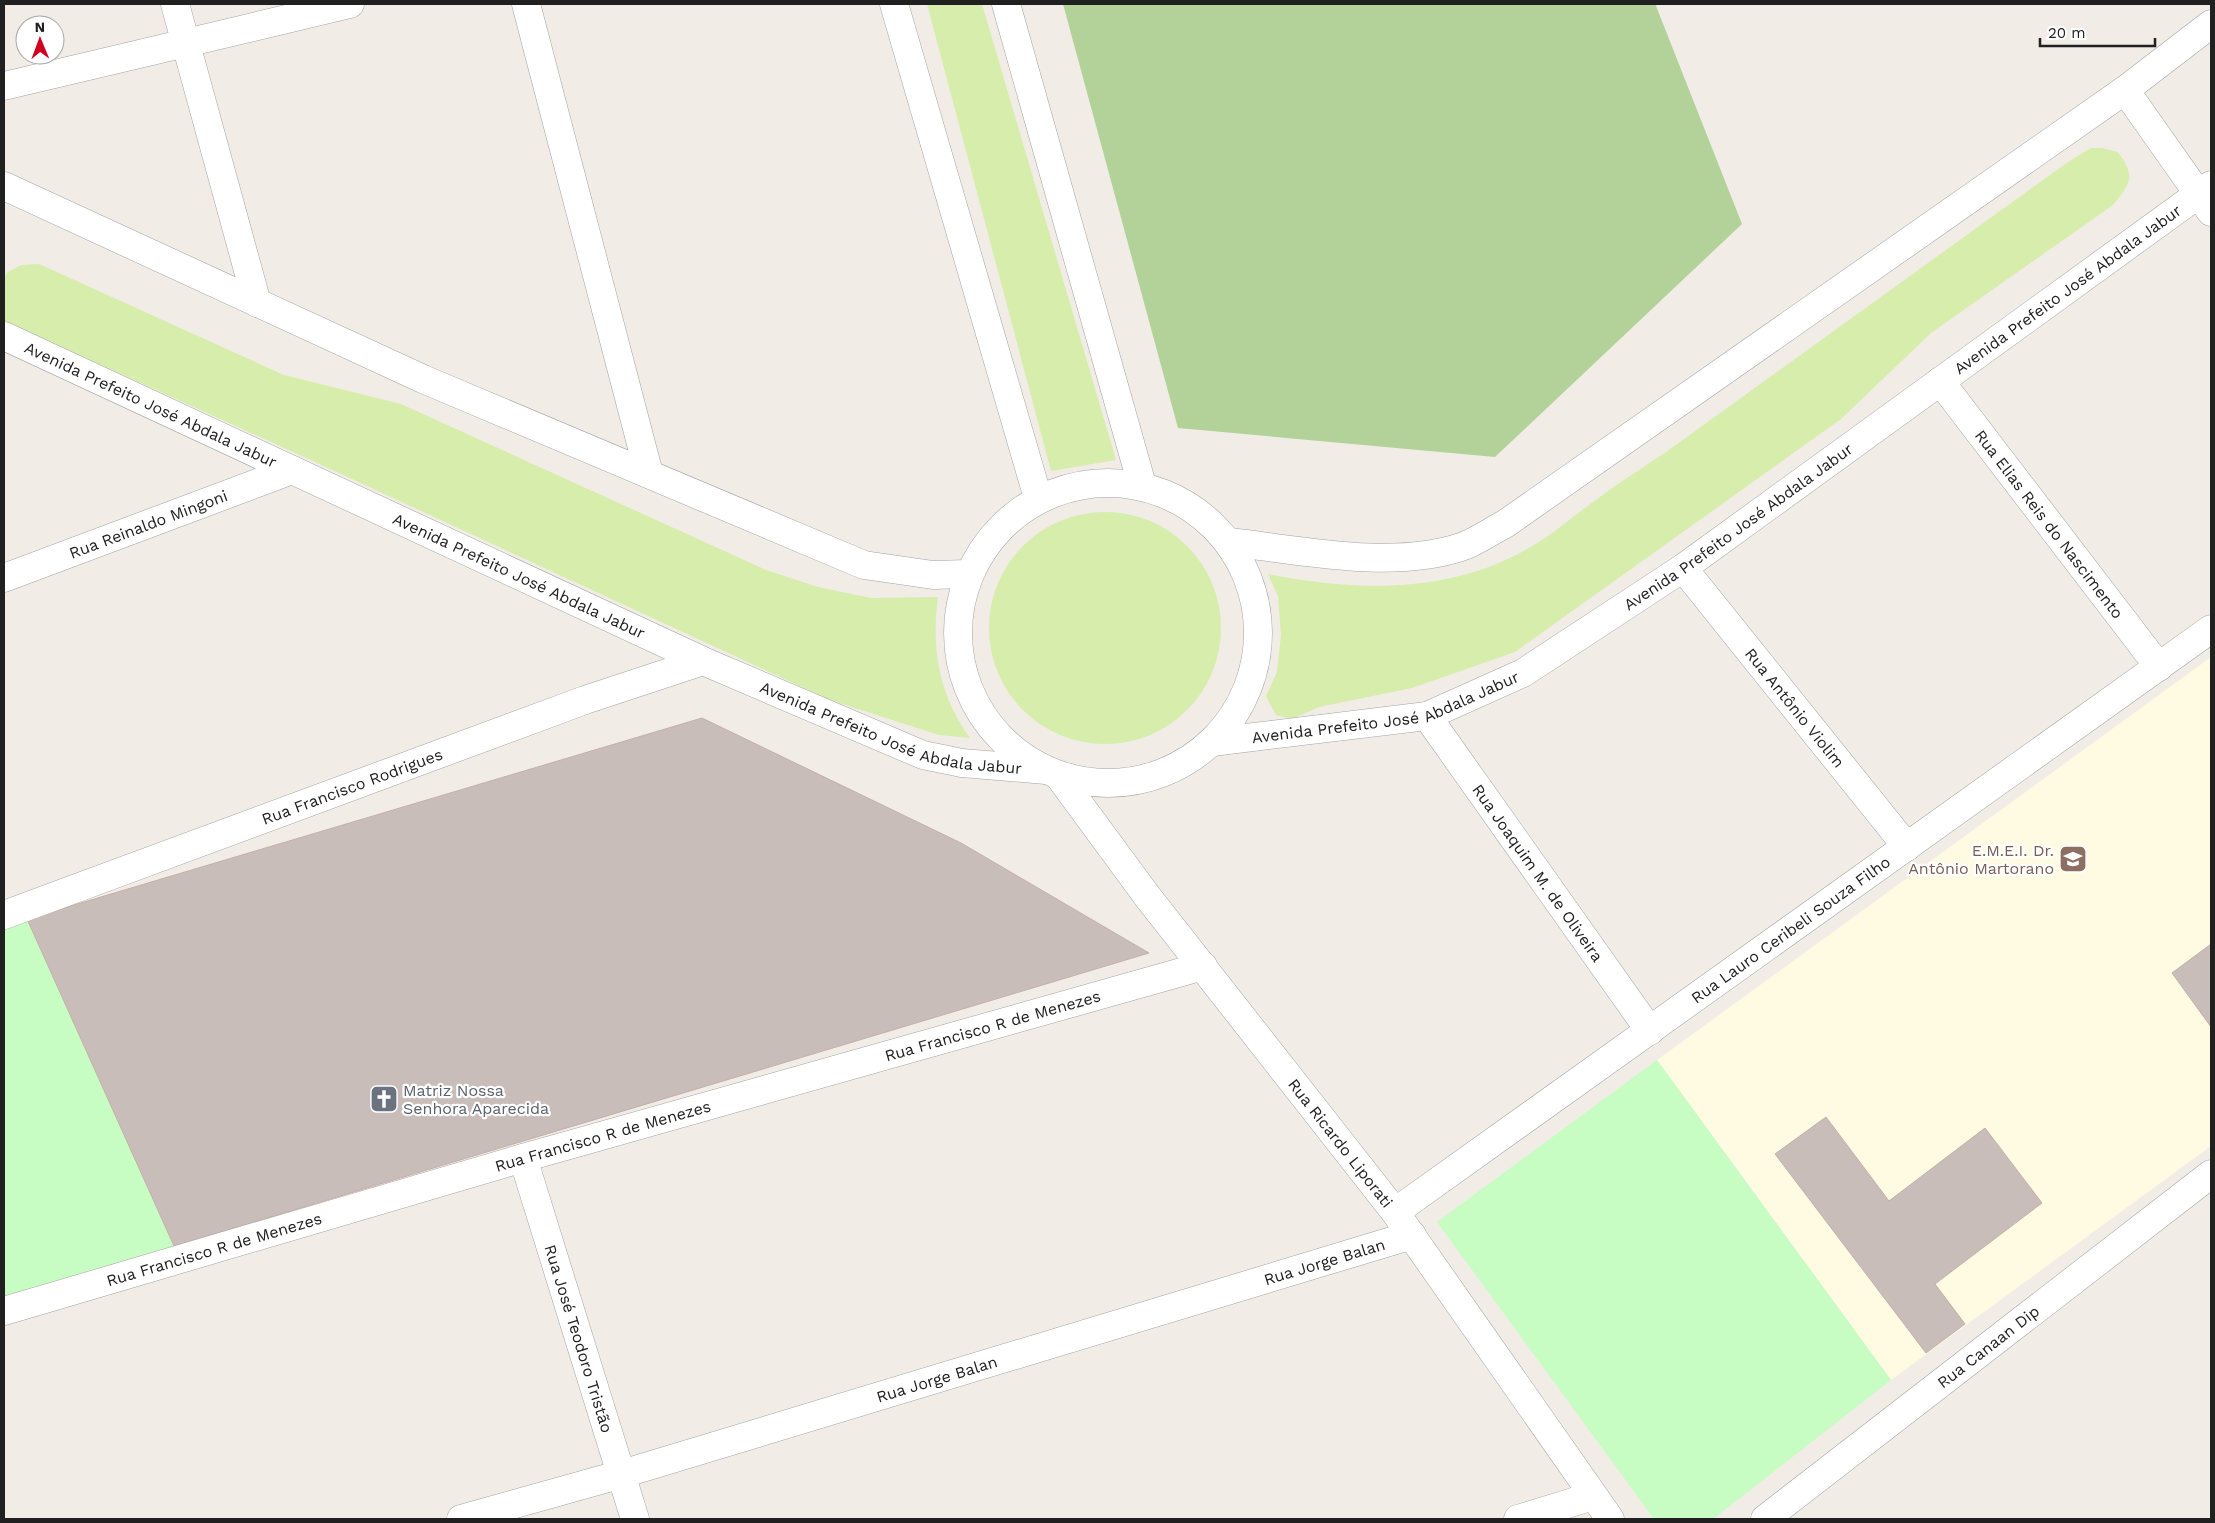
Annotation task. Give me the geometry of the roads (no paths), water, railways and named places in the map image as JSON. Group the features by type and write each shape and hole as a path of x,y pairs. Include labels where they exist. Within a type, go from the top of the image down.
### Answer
{"street":[{"path":"175,4 257,303"},
{"path":"4,86 350,4"},
{"path":"526,4 648,474"},
{"path":"894,4 1038,498"},
{"path":"1006,4 1142,485"},
{"path":"1230,542 1363,558 1416,556 1462,547 1505,524 2125,90 2211,24"},
{"path":"2125,90 2207,197"},
{"path":"5,189 423,379 864,565 933,575 968,574"},
{"name":"Avenida Prefeito José Abdala Jabur","path":"1212,742 1427,716 1522,673 1683,568 1940,381 2207,197"},
{"name":"Avenida Prefeito José Abdala Jabur","path":"4,336 704,661 923,754 962,763 1052,773"},
{"name":"Rua Elias Reis do Nascimento","path":"1940,381 2159,667"},
{"name":"Rua Reinaldo Mingoni","path":"4,578 292,470"},
{"path":"1089,482 1142,485 1191,506 1230,542 1251,580 1260,624 1256,667 1239,708 1212,742 1198,754 1166,772 1131,782 1094,783 1052,773 1006,745 977,709 960,666 956,619 968,574 996,530 1038,498 1089,482"},
{"name":"Rua Antônio Violim","path":"1683,568 1907,847"},
{"name":"Rua Lauro Ceribeli Souza Filho","path":"1395,1212 2211,630"},
{"name":"Rua Francisco Rodrigues","path":"4,915 585,700 704,661"},
{"name":"Rua Joaquim M. de Oliveira","path":"1427,716 1650,1031"},
{"name":"Rua Ricardo Liporati","path":"1052,773 1395,1212 1610,1519"},
{"name":"Rua Francisco R de Menezes","path":"4,1311 524,1158 1203,966"},
{"name":"Rua José Teodoro Tristão","path":"524,1158 622,1474 634,1519"},
{"name":"Rua Canaan Dip","path":"1766,1519 2211,1174"},
{"name":"Rua Jorge Balan","path":"461,1519 622,1474 1412,1235"},
{"path":"1518,1519 1593,1496"}],"place":[{"name":"E.M.E.I. Dr. Antônio Martorano","path":"2073,859"},
{"name":"Matriz Nossa Senhora Aparecida","path":"384,1099"}]}
